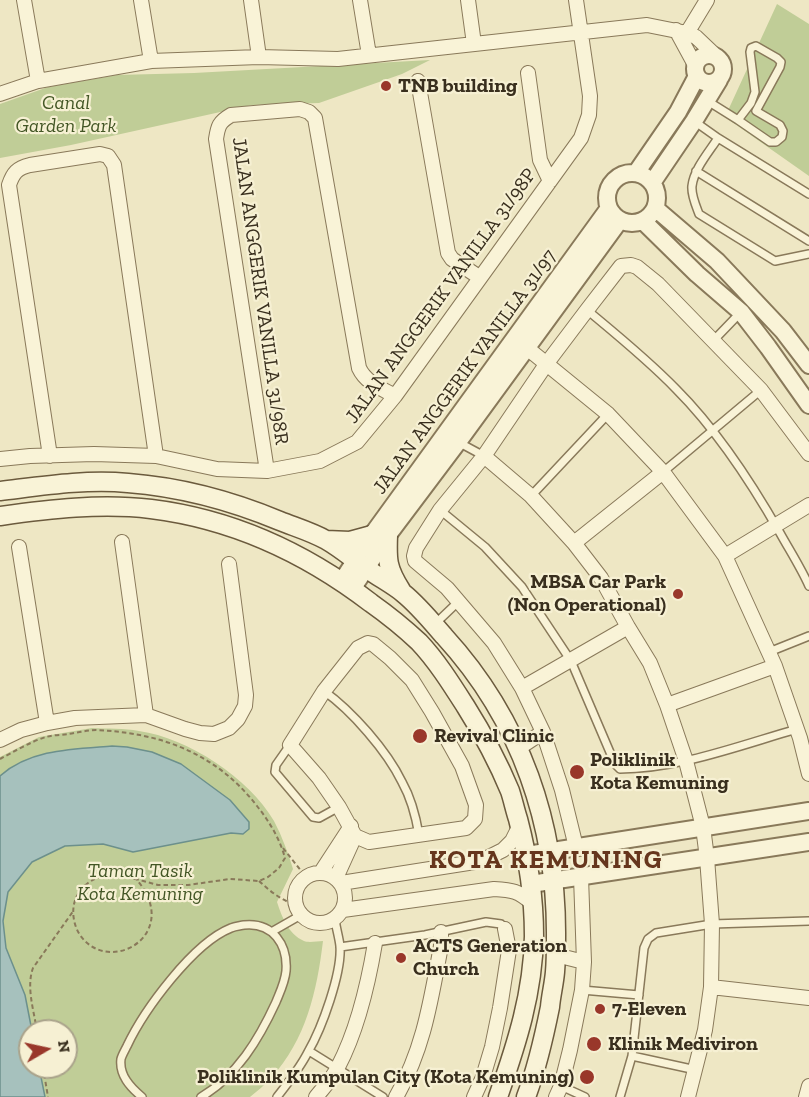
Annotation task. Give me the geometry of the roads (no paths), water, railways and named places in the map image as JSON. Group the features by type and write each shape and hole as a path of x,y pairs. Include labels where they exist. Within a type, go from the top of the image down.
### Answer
{"main road":[{"path":"0,491 50,485 126,482 213,497 259,512 326,540 404,593"},
{"path":"0,516 40,510 93,507 152,509 235,528 301,557 347,585 391,618 419,643 441,670 495,756 511,794 527,855 534,936 531,977 525,1013 498,1097"},
{"path":"326,540 350,541 380,535 387,563 394,579 474,672 519,748 537,795 554,881 556,955 545,1034 528,1096"}],"street":[{"path":"24,0 38,81"},
{"path":"141,0 151,61"},
{"path":"251,0 259,57"},
{"path":"360,0 369,55"},
{"path":"468,0 474,44"},
{"name":"JALAN ANGGERIK VANILLA 31/98P","path":"0,459 94,454 156,456 217,469 267,471 320,461 357,442 395,396 581,138 589,115 590,96 576,0"},
{"path":"682,32 707,0"},
{"path":"0,94 38,81 151,61 259,57 338,59 647,25 696,37 720,59 724,67 722,76 652,183"},
{"path":"682,32 699,80 707,83 719,80"},
{"path":"636,173 678,112 701,56 711,54 716,56"},
{"path":"528,73 540,160 550,181"},
{"path":"418,81 448,253 452,259 479,277"},
{"name":"JALAN ANGGERIK VANILLA 31/98R","path":"267,471 216,139 218,127 231,115 300,109 309,112 315,118 360,368 369,382 395,396"},
{"path":"50,456 9,185 13,174 20,168 100,154 108,156 114,165 156,456"},
{"path":"636,173 652,183 657,195 655,208 643,221 627,223 615,214 607,201 608,193 615,180 621,175 636,173"},
{"path":"655,208 717,261 783,331 809,365"},
{"name":"JALAN ANGGERIK VANILLA 31/97","path":"380,535 459,442 527,348 615,214"},
{"name":"JALAN ANGGERIK VANILLA 31/97","path":"347,585 380,535 615,214"},
{"path":"643,221 697,274 741,312 809,405"},
{"path":"576,847 562,790 543,732 522,688 494,643 447,588 415,561 416,548 440,510 484,456 586,309 621,266 637,267 658,284 761,390 809,454"},
{"path":"527,348 608,414 663,472 725,556 770,652 802,734 809,774"},
{"path":"484,456 531,496 574,543 601,578 650,663 668,705 686,761 703,827 712,924 711,987 705,1030 688,1097"},
{"path":"574,543 663,472"},
{"path":"725,556 809,505"},
{"path":"122,542 146,715"},
{"path":"19,547 47,723"},
{"path":"0,740 21,730 75,718 146,715 200,733 214,734 229,728 245,706 246,695 229,564"},
{"path":"522,688 628,627"},
{"path":"368,643 373,644 412,680 432,712 462,766 476,806 475,819 466,828 369,842 353,831 319,778 290,745 324,691 358,648 368,643"},
{"path":"668,705 775,666"},
{"path":"519,748 543,732"},
{"path":"527,855 703,827 805,814"},
{"path":"338,880 481,861 503,850 512,841 520,825"},
{"path":"338,880 353,831"},
{"path":"321,872 341,840 353,831"},
{"path":"531,884 809,842"},
{"path":"339,914 345,896 344,889 338,880 321,872 310,874 300,882 295,897 298,910 310,922 323,924 339,914 494,890 512,890 522,894 532,903"},
{"path":"558,1092 570,1050 582,990 584,962 581,877"},
{"path":"474,1097 492,1047 500,1008 509,950 505,929"},
{"path":"396,1097 416,1057 424,1032 441,946 441,932"},
{"path":"316,1097 338,1069 351,1037 360,1012 375,943"},
{"path":"556,955 584,962"},
{"path":"711,987 809,998"},
{"path":"806,1097 809,1086"}],"lane":[{"path":"738,120 755,92 750,52 751,48 756,46 781,62 756,111"},
{"path":"706,100 770,142 776,142 782,137 783,131 780,125 748,106"},
{"path":"694,121 809,194"},
{"path":"718,138 696,171 691,187 699,214 775,261 809,254"},
{"path":"696,171 809,240"},
{"path":"586,309 676,389 713,431 747,477 809,586"},
{"path":"713,341 741,312"},
{"path":"663,472 761,390"},
{"path":"531,496 608,414"},
{"path":"459,442 484,456"},
{"path":"440,510 485,547 522,587 571,661 615,764 620,769 686,761 802,734"},
{"path":"435,625 459,602"},
{"path":"770,652 809,636"},
{"path":"324,691 337,700 360,724 403,782 417,821 419,835"},
{"path":"290,745 276,765 275,772 313,817 319,818 339,807"},
{"path":"273,931 298,910"},
{"path":"277,1097 309,1051 331,997 339,967 339,914"},
{"path":"620,1097 632,1056 644,948 648,939 656,933 712,924 809,921"},
{"path":"340,947 441,932 486,922 501,924 505,929"},
{"path":"142,1097 130,1088 123,1075 121,1058 134,1030 166,985 215,935 233,926 250,924 262,926 273,931 285,956 286,972 282,988 264,1028 250,1050 214,1090 201,1097"},
{"path":"582,990 639,995"},
{"path":"309,1051 383,1097"},
{"path":"632,1056 696,1070"},
{"path":"558,1092 585,1097"}],"water":[{"path":"127,747 152,752 181,764 230,800 249,822 249,829 243,834 231,833 133,852 103,844 65,846 32,862 8,892 3,921 6,948 25,995 30,1019 18,1019 18,1079 41,1079 45,1097 0,1097 0,776 25,760 68,750"}],"place":[{"name":"TNB building","path":"386,86"},
{"name":"MBSA Car Park (Non Operational)","path":"678,594"},
{"name":"Revival Clinic","path":"420,736"},
{"name":"Poliklinik Kota Kemuning","path":"577,772"},
{"name":"ACTS Generation Church","path":"401,958"},
{"name":"7-Eleven","path":"600,1009"},
{"name":"Klinik Mediviron","path":"594,1044"},
{"name":"Poliklinik Kumpulan City (Kota Kemuning)","path":"587,1077"}],"district":[{"name":"KOTA KEMUNING","path":"546,861"}],"park label":[{"name":"Canal Garden Park","path":"66,114"},
{"name":"Taman Tasik Kota Kemuning","path":"140,882"}]}
